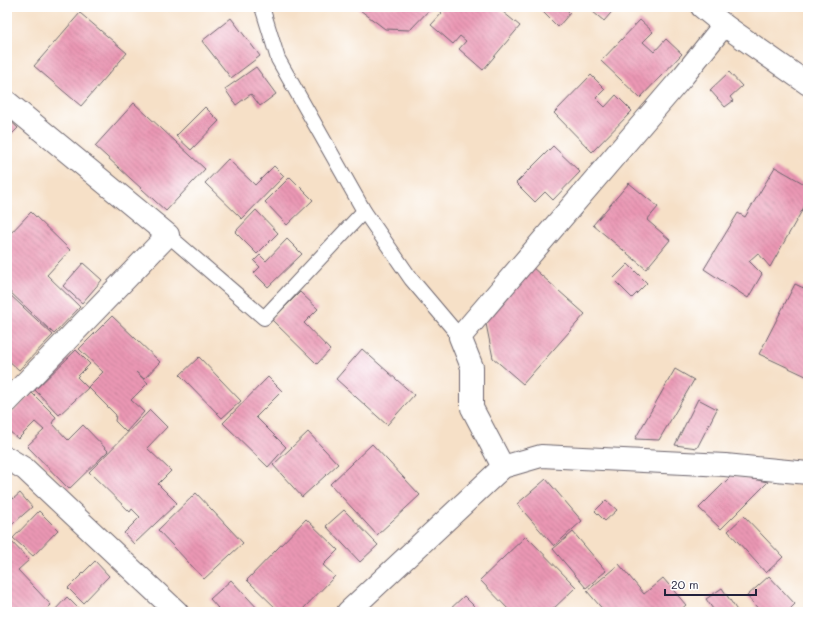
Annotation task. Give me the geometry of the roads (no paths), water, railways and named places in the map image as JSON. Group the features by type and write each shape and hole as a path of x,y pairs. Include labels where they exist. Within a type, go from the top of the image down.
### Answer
{"street":[{"path":"702,7 724,25 808,84"},
{"path":"503,467 472,408 472,367 460,337 684,75 724,25"},
{"path":"7,102 168,236 7,402"},
{"path":"348,612 503,467 541,456 725,465 808,473"},
{"path":"7,458 25,469 177,612"}],"lane":[{"path":"262,7 278,59 364,211 410,279 460,337"},
{"path":"168,236 264,318 364,211"}]}
